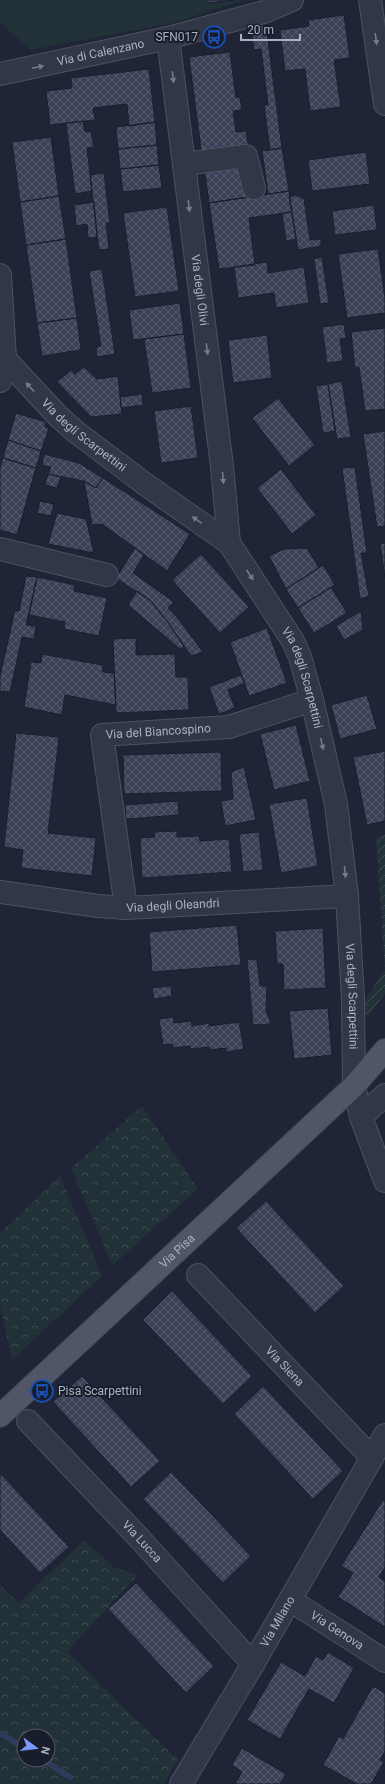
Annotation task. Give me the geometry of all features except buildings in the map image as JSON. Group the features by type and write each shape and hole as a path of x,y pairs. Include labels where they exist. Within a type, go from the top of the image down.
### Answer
{"main road":[{"name":"Via Pisa","path":"0,1416 354,1086 385,1050"}],"street":[{"name":"Via di Calenzano","path":"0,74 168,38 264,12 292,0"},
{"path":"370,0 385,104"},
{"name":"Via degli Olivi","path":"168,38 222,466 229,542"},
{"path":"184,164 246,156 254,188"},
{"path":"0,275 5,359 0,381"},
{"name":"Via degli Scarpettini","path":"5,359 57,415 76,432 145,484 229,542 293,641 300,657 312,700 336,804 347,896 353,999 354,1086 361,1117 385,1181"},
{"path":"0,549 107,575"},
{"name":"Via del Biancospino","path":"126,908 102,735 229,727 312,700"},
{"name":"Via degli Oleandri","path":"0,892 98,906 126,908 347,896"},
{"path":"361,1117 385,1095"},
{"name":"Via Siena","path":"198,1275 372,1458"},
{"name":"Via Lucca","path":"28,1421 140,1539 253,1664"},
{"path":"372,1458 385,1435"},
{"name":"Via Milano","path":"181,1784 253,1664 372,1458"},
{"name":"Via Genova","path":"290,1600 385,1661"}],"green space":[{"path":"0,0 244,0 173,23 31,50 0,23"},
{"path":"385,835 385,970 376,838"},
{"path":"385,970 385,994 366,1019 364,1001"},
{"path":"142,1106 198,1189 112,1266 71,1168"},
{"path":"60,1176 102,1276 12,1360 0,1305 0,1233"},
{"path":"84,1540 113,1567 138,1575 67,1652 178,1760 164,1784 0,1784 0,1585 19,1603"}],"waterway":[{"path":"0,1733 16,1743"},
{"path":"56,1768 70,1777"}],"place":[{"name":"SFN017","path":"214,37"},
{"name":"Pisa Scarpettini","path":"42,1391"}]}
